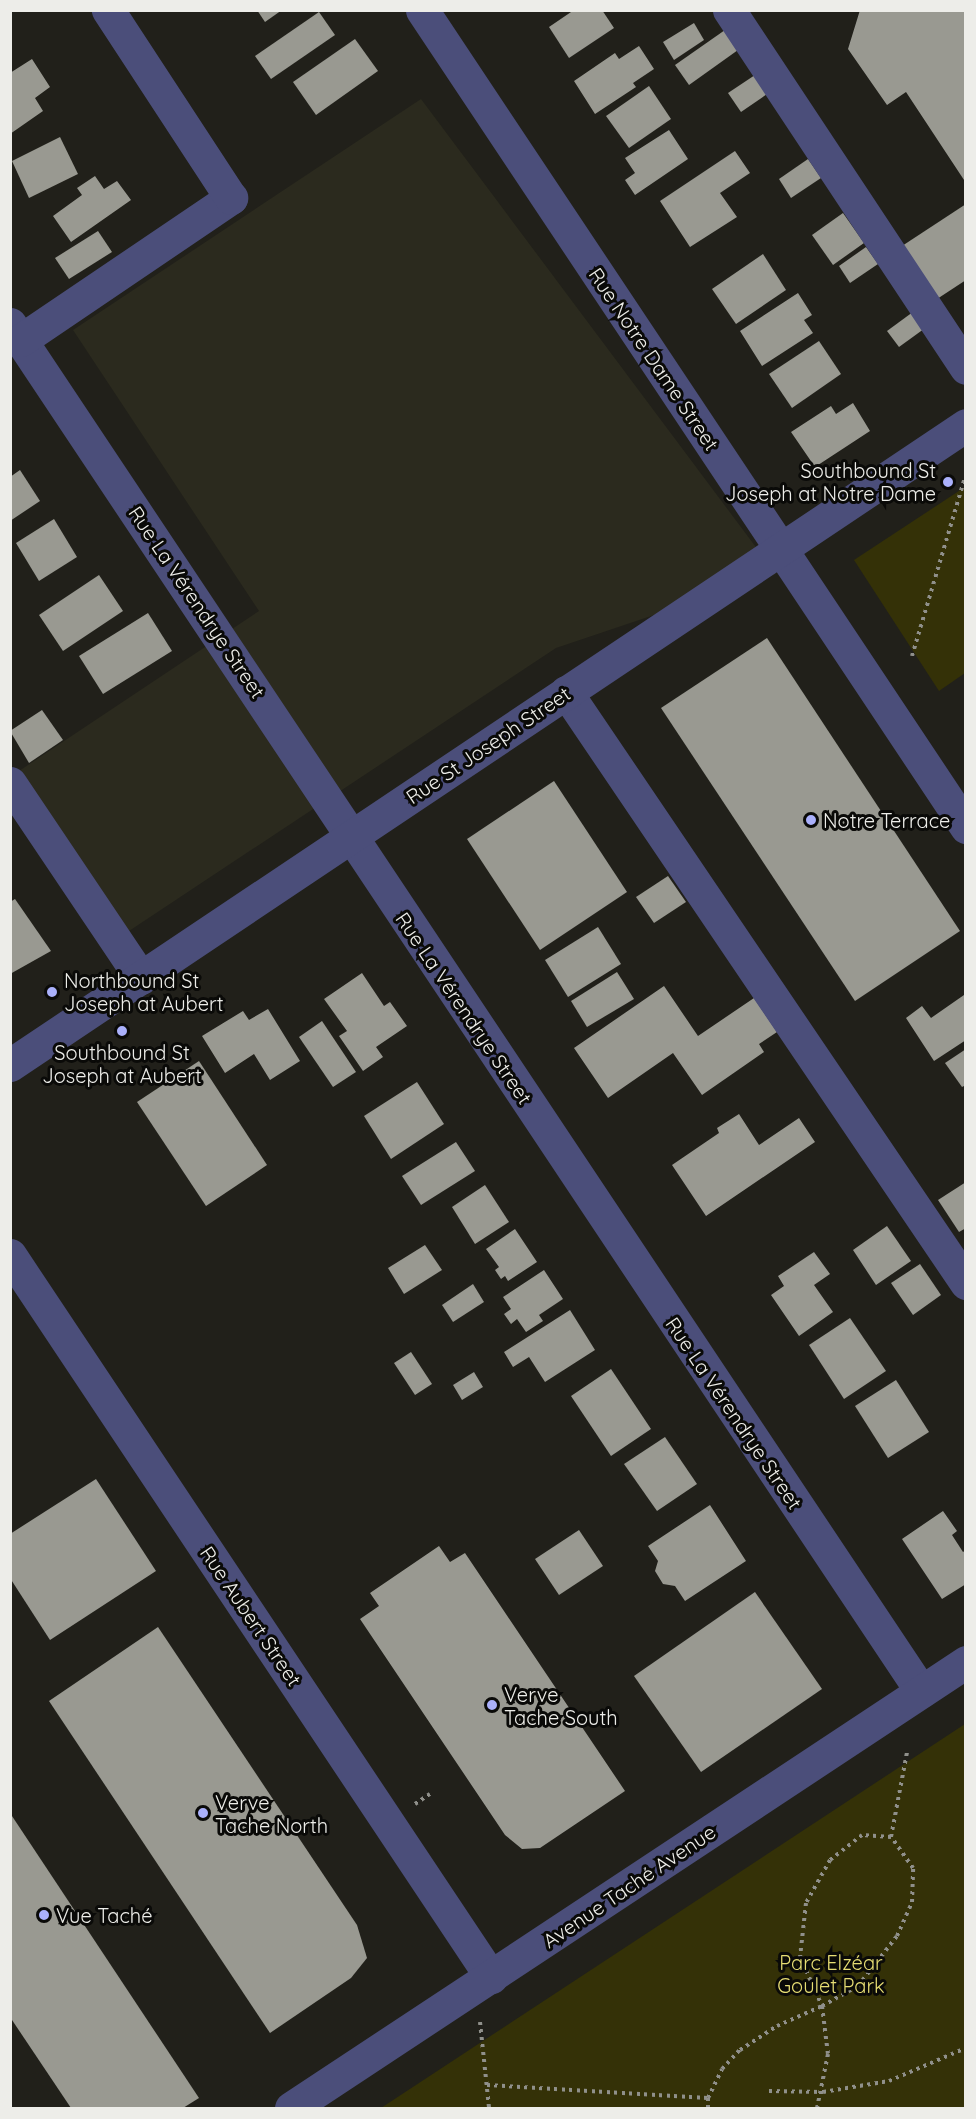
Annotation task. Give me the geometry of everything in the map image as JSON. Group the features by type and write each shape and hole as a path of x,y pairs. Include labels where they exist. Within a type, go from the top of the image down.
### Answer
{"street":[{"path":"16,332 231,198 108,10"},
{"name":"Rue Notre Dame Street","path":"422,10 966,827"},
{"path":"729,10 966,368"},
{"name":"Rue La Vérendrye Street","path":"16,332 921,1691"},
{"name":"Rue St Joseph Street","path":"10,1065 966,425"},
{"path":"566,692 966,1283"},
{"path":"10,783 141,978"},
{"name":"Rue Aubert Street","path":"10,1254 490,1977"},
{"name":"Avenue Taché Avenue","path":"291,2109 966,1662"}],"path":[{"path":"912,656 964,480"},
{"path":"708,2109 708,2098 722,2069 740,2050 777,2025 822,2006 858,1986 897,1936 912,1902 913,1868 891,1837 907,1752"},
{"path":"817,2109 824,2092 828,2054 822,2006 800,1957 806,1903 830,1860 862,1835 891,1837"},
{"path":"489,2109 480,2022 490,1977"},
{"path":"769,2091 824,2092 889,2081 966,2048"},
{"path":"487,2085 708,2098"}],"shaded area":[{"path":"421,99 776,574 556,648 123,935 16,773 259,611 73,330"}],"green space":[{"path":"965,487 965,673 939,691 854,560"},
{"name":"Parc Elzéar Goulet Park","path":"965,1724 965,2108 381,2108"}],"building":[{"path":"257,10 282,10 265,22"},
{"path":"574,10 602,10 614,28 569,58 549,27"},
{"path":"860,10 966,10 966,183 906,92 887,105 848,49"},
{"path":"319,12 335,35 271,79 255,56"},
{"path":"694,23 704,40 674,60 663,42"},
{"path":"725,30 738,50 689,85 675,65"},
{"path":"355,39 378,71 316,115 293,82"},
{"path":"639,46 654,69 633,83 636,87 595,114 574,81 615,53 619,59"},
{"path":"32,59 50,87 35,98 43,111 10,134 10,73"},
{"path":"758,73 770,92 741,112 728,93"},
{"path":"649,86 671,119 629,148 606,116"},
{"path":"669,130 688,159 635,195 625,180 635,173 625,158"},
{"path":"60,137 78,174 29,198 12,161"},
{"path":"735,151 750,173 720,193 737,217 690,247 660,201"},
{"path":"808,159 821,178 791,198 779,179"},
{"path":"95,176 104,189 117,181 131,200 71,242 53,216 82,195 77,188"},
{"path":"966,204 966,280 937,299 902,246"},
{"path":"843,213 864,243 833,265 812,235"},
{"path":"98,231 112,252 69,279 55,258"},
{"path":"866,247 878,264 850,283 839,266"},
{"path":"763,254 786,290 736,324 712,289"},
{"path":"798,293 812,315 804,320 813,333 762,366 740,331"},
{"path":"917,309 928,326 899,347 887,331"},
{"path":"819,341 841,374 792,408 769,374"},
{"path":"853,403 870,431 815,467 791,432 831,406 836,414"},
{"path":"20,470 40,501 10,521 10,477"},
{"path":"54,519 77,557 39,581 16,543"},
{"path":"99,575 123,611 63,651 39,615"},
{"path":"148,613 172,651 103,694 79,656"},
{"name":"Notre Terrace","path":"767,638 960,931 855,1001 661,708"},
{"path":"42,710 63,740 29,763 10,731"},
{"path":"554,781 627,892 540,950 467,839"},
{"path":"668,876 686,902 654,923 636,897"},
{"path":"15,899 51,951 10,974 10,902"},
{"path":"598,927 621,964 568,997 545,960"},
{"path":"617,972 634,999 587,1027 571,1001"},
{"path":"362,973 384,1006 390,1002 407,1026 376,1047 383,1057 363,1071 339,1036 347,1031 324,999"},
{"path":"664,986 698,1036 754,998 777,1032 759,1044 764,1052 702,1095 673,1053 608,1098 574,1048"},
{"path":"964,995 966,1040 934,1061 906,1018 922,1006 931,1018"},
{"path":"268,1009 300,1061 270,1080 254,1054 225,1073 202,1036 243,1011 249,1020"},
{"path":"322,1021 356,1072 333,1087 299,1037"},
{"path":"966,1049 966,1085 962,1087 945,1063"},
{"path":"199,1061 267,1165 206,1206 137,1102"},
{"path":"417,1082 444,1124 391,1159 364,1116"},
{"path":"739,1114 759,1145 799,1118 815,1142 706,1216 672,1165 719,1133 717,1128"},
{"path":"456,1142 475,1171 421,1205 402,1176"},
{"path":"966,1182 966,1228 959,1232 938,1200"},
{"path":"485,1185 509,1222 475,1244 452,1207"},
{"path":"887,1226 911,1261 876,1285 853,1250"},
{"path":"515,1229 537,1262 508,1281 505,1276 501,1279 495,1270 499,1267 486,1249"},
{"path":"425,1245 442,1270 404,1294 388,1268"},
{"path":"814,1252 830,1274 814,1285 833,1312 799,1336 771,1295 784,1286 778,1276"},
{"path":"920,1264 941,1295 913,1315 891,1283"},
{"path":"544,1270 563,1299 539,1315 543,1321 526,1332 517,1319 511,1324 504,1314 511,1309 503,1297"},
{"path":"473,1284 484,1302 453,1322 442,1305"},
{"path":"570,1310 595,1350 545,1382 529,1357 513,1367 504,1352"},
{"path":"850,1318 886,1371 844,1399 809,1345"},
{"path":"411,1352 432,1384 415,1395 394,1363"},
{"path":"611,1369 651,1429 611,1456 571,1396"},
{"path":"474,1372 483,1387 462,1400 453,1385"},
{"path":"896,1380 929,1432 888,1458 855,1406"},
{"path":"665,1437 697,1484 657,1511 624,1464"},
{"path":"96,1479 156,1571 50,1640 10,1578 10,1534"},
{"path":"710,1505 746,1561 685,1601 675,1586 663,1584 655,1571 658,1561 648,1546"},
{"path":"943,1511 957,1531 952,1535 963,1552 966,1550 966,1584 942,1599 902,1539"},
{"path":"579,1530 603,1566 559,1595 535,1559"},
{"name":"Verve Tache South","path":"439,1546 450,1562 465,1553 625,1791 540,1848 522,1849 505,1835 360,1619 379,1606 370,1593"},
{"path":"755,1592 822,1689 701,1772 634,1676"},
{"name":"Verve Tache North","path":"158,1627 357,1925 367,1958 351,1978 270,2033 49,1701"},
{"name":"Vue Taché","path":"10,1813 199,2098 183,2108 71,2108 10,2017"}],"place":[{"name":"Southbound St Joseph at Notre Dame","path":"948,482"},
{"name":"Notre Terrace","path":"811,820"},
{"name":"Northbound St Joseph at Aubert","path":"52,992"},
{"name":"Southbound St Joseph at Aubert","path":"122,1031"},
{"name":"Verve Tache South","path":"492,1705"},
{"name":"Verve Tache North","path":"203,1813"},
{"name":"Vue Taché","path":"44,1915"}]}
